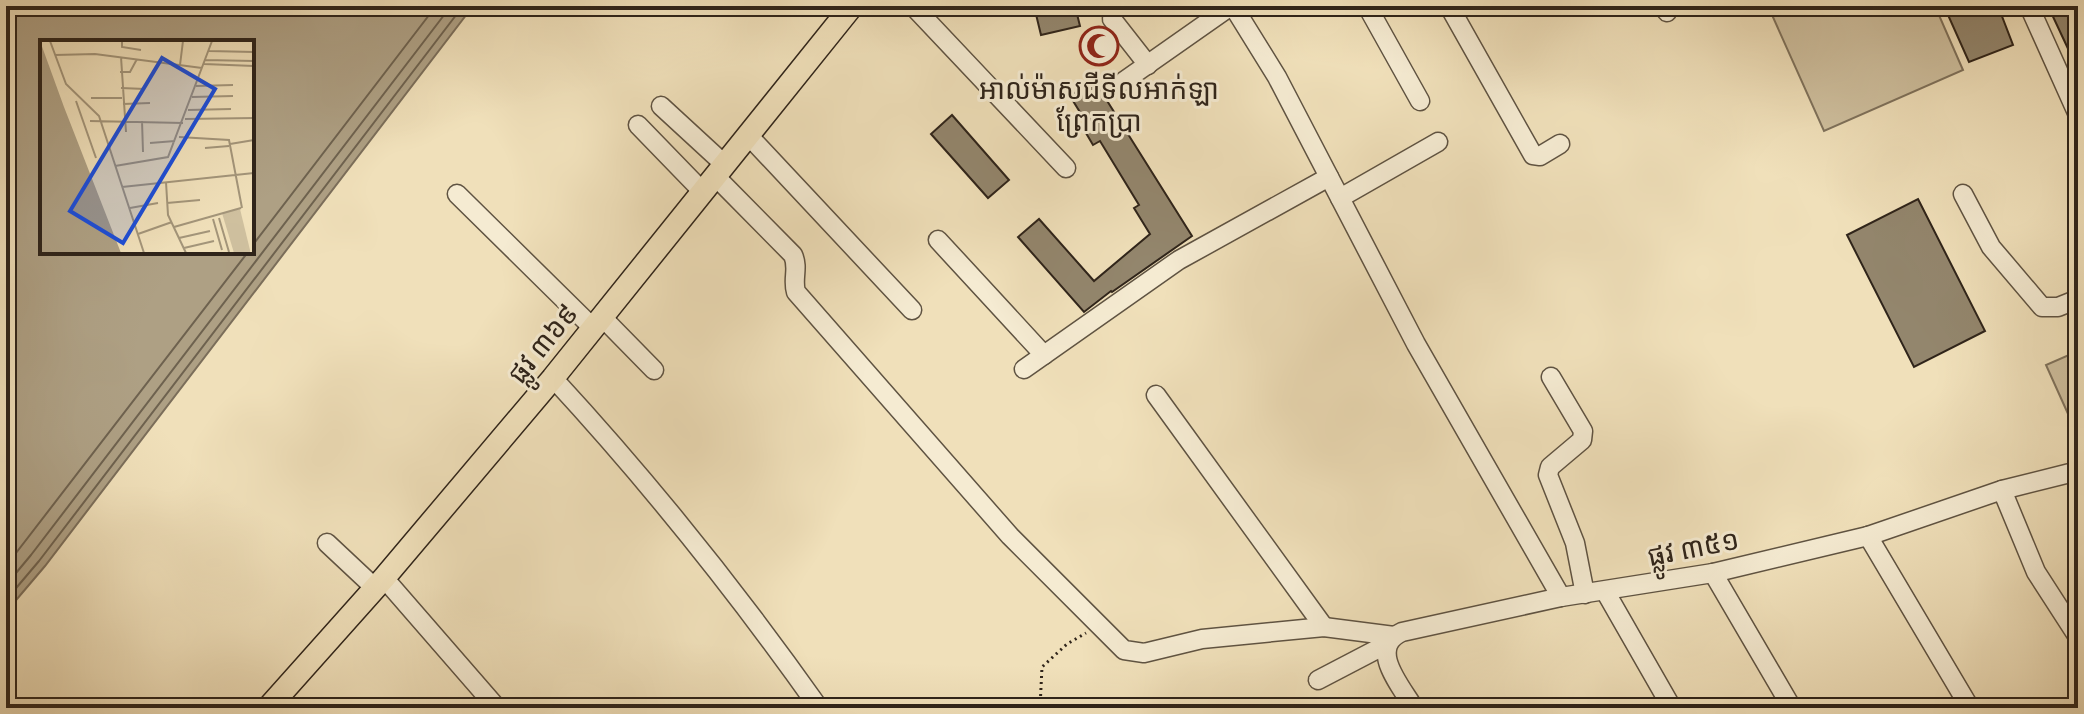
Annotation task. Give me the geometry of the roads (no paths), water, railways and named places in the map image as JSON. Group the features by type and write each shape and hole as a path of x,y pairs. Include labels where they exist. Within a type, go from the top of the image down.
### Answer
{"main road":[{"name":"ផ្លូវ ៣៦៩","path":"268,708 380,583 553,378 852,6"}],"street":[{"path":"913,6 1066,168"},
{"path":"1124,81 1232,6 1277,77 1416,344 1561,597"},
{"path":"1367,6 1420,101"},
{"path":"1449,6 1533,155 1540,156 1560,144"},
{"path":"2029,6 2077,109"},
{"path":"1112,19 1148,65"},
{"path":"661,106 714,177 793,255 797,265 793,283 796,292 1010,536 1124,650 1144,653 1202,639 1324,627 1390,640"},
{"path":"638,125 714,177"},
{"path":"748,135 912,310"},
{"path":"1340,198 1438,142"},
{"path":"1024,369 1179,260 1329,177"},
{"path":"457,194 597,323 654,370"},
{"path":"1963,194 1991,247 2042,307 2058,307 2078,299"},
{"path":"938,240 1044,355"},
{"path":"1551,377 1583,431 1582,440 1550,467 1548,475 1575,543 1585,594"},
{"path":"553,378 621,452 688,534 819,708"},
{"path":"1156,395 1324,627"},
{"name":"ផ្លូវ ៣៥១","path":"1390,640 1410,629 1561,597 1713,573 1868,536 2002,490 2078,471"},
{"path":"2002,490 2036,572 2078,637"},
{"path":"1868,536 1970,708"},
{"path":"327,543 380,583 497,708"},
{"path":"1713,573 1792,708"},
{"path":"1605,591 1672,708"},
{"path":"1318,680 1390,640"},
{"path":"1390,640 1387,662 1414,708"}],"water":[{"path":"6,6 473,6 45,566 6,612"}],"place":[{"name":"អាល់ម៉ាសជីទីលអាក់ឡា ព្រែកប្រា","path":"1099,46"}]}
